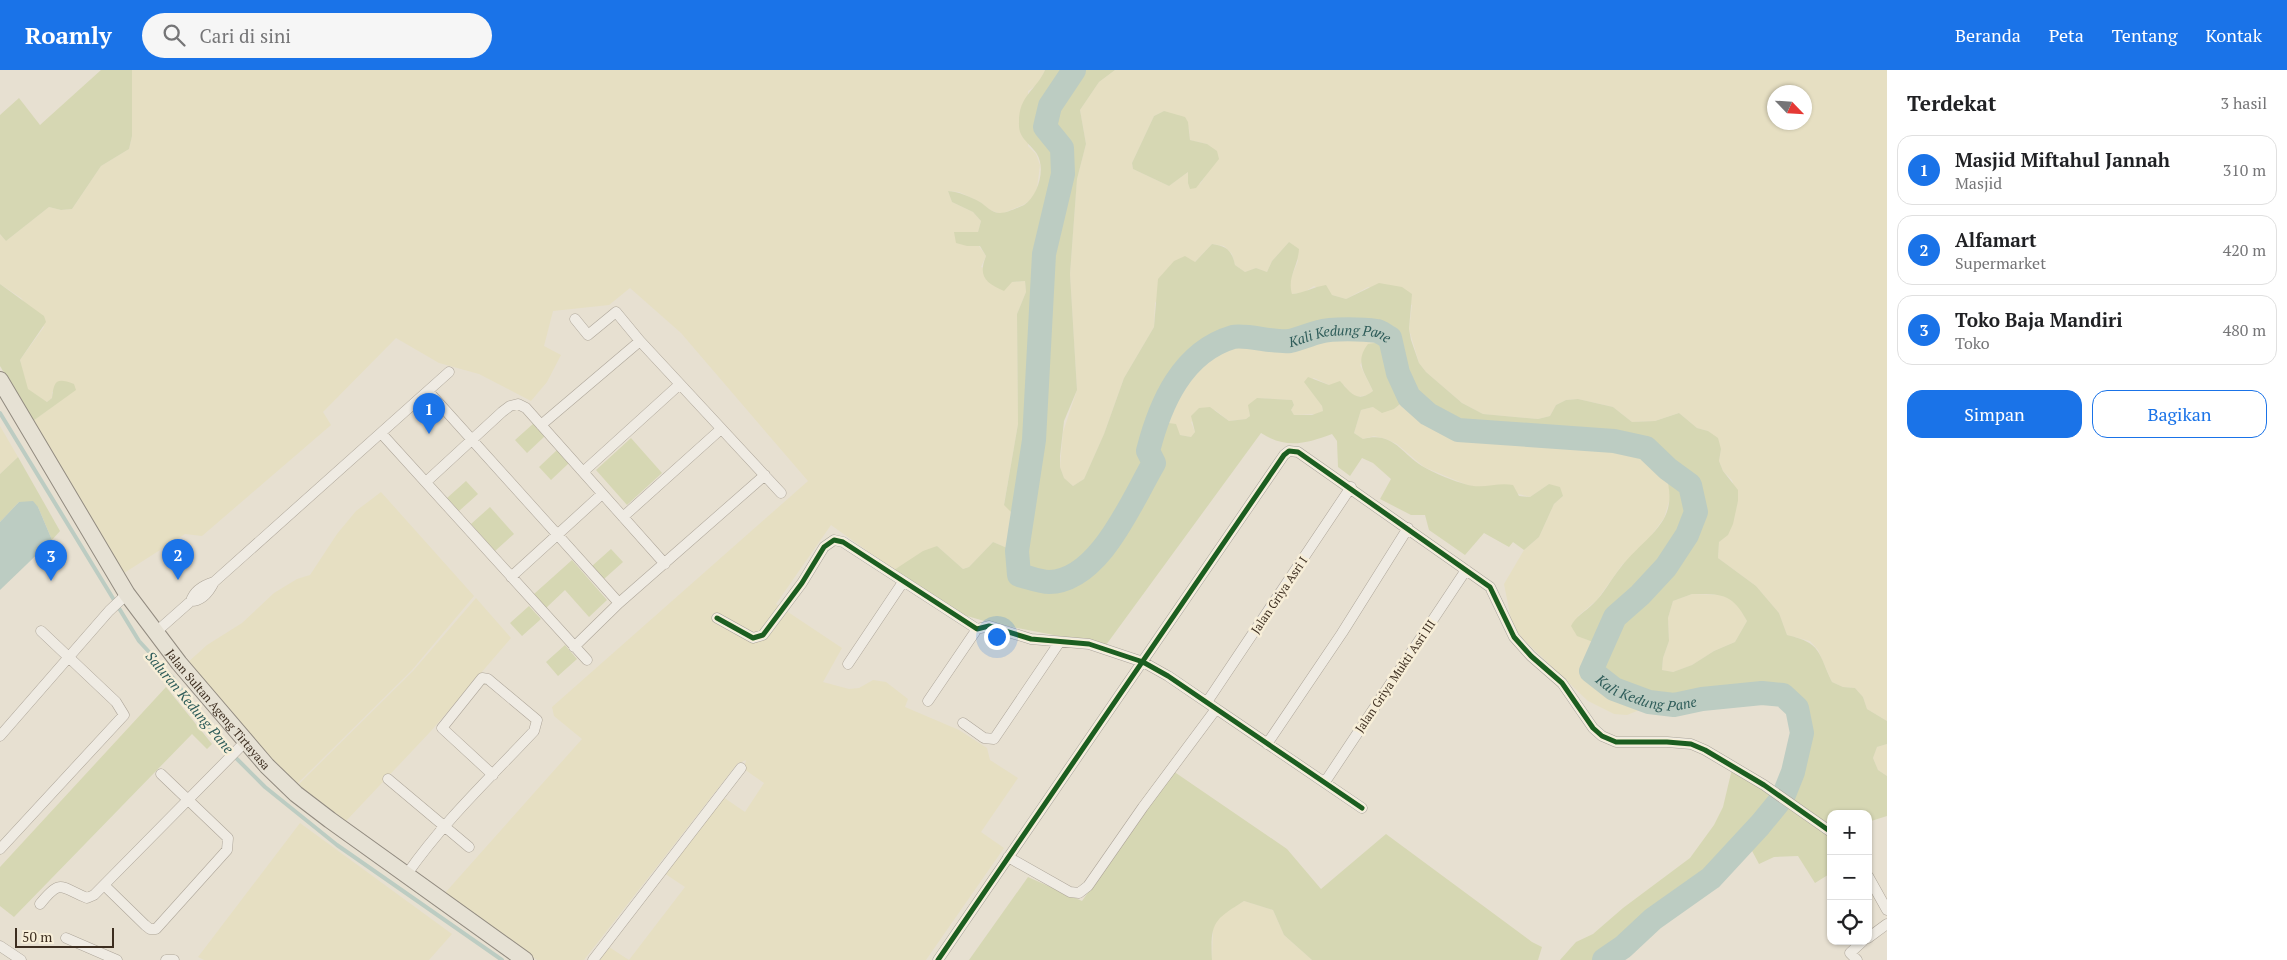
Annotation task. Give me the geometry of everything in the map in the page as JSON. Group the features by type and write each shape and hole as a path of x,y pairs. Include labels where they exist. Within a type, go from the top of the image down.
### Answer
{"main road":[{"name":"Jalan Sultan Ageng Tirtayasa","path":"0,380 124,598 156,632 242,744 296,794 525,960"}],"street":[{"path":"575,319 588,335 616,312 640,341 781,493"},
{"path":"541,425 640,341"},
{"path":"156,632 191,601 198,601 210,591 214,582 449,372"},
{"path":"583,472 680,384"},
{"path":"428,391 619,603"},
{"path":"426,482 471,439 510,406 518,404 526,408 665,564"},
{"path":"623,518 722,429"},
{"path":"381,433 586,660"},
{"path":"938,960 1284,455 1289,451 1298,452 1351,487 1490,587 1514,637 1531,656 1562,683 1593,728 1602,736 1623,743 1667,742 1691,744 1764,784 1827,829"},
{"path":"574,647 619,603 764,476"},
{"name":"Jalan Griya Asri I","path":"1207,702 1351,487"},
{"path":"511,577 602,494"},
{"path":"1267,744 1342,633 1408,528"},
{"path":"717,618 753,638 763,636 807,576 824,546 834,540 852,546 903,582 977,629 996,628 1025,638 1059,643 1089,644 1143,662 1207,702 1216,710 1362,808"},
{"name":"Jalan Griya Mukti Asri III","path":"1325,782 1466,570"},
{"path":"848,664 903,582"},
{"path":"0,736 109,611 124,598"},
{"path":"928,701 977,629"},
{"path":"0,849 124,715 116,702 41,630"},
{"path":"963,723 984,738 994,739 1059,643"},
{"path":"407,874 444,826 493,775 534,730 537,720 488,678 482,678 442,728 493,775"},
{"path":"1008,857 1070,892 1078,893 1088,886 1143,807 1216,710"},
{"path":"40,904 52,889 58,887 64,887 87,898 94,895 242,744"},
{"path":"593,960 742,768"},
{"path":"104,885 145,925 150,929 156,929 227,850 229,845 228,838 161,774"},
{"path":"388,780 469,847"},
{"path":"1872,883 1887,910"},
{"path":"1872,935 1887,924"},
{"path":"66,938 100,957 117,960"},
{"path":"1857,960 1850,953 1859,945"},
{"path":"0,946 21,960"},
{"path":"166,960 174,960"}],"shaded area":[{"path":"132,70 1045,70 1038,84 1028,91 1028,146 1036,154 1040,165 1037,188 1032,199 1001,214 990,210 980,202 959,192 948,191 952,202 973,212 981,221 978,232 954,232 967,246 979,246 986,256 981,267 1012,282 1025,281 1026,292 1017,314 1018,424 1004,504 1017,518 1012,550 993,542 969,567 963,569 937,546 894,570 831,525 776,604 842,648 823,682 849,689 859,688 873,680 886,682 908,699 905,707 959,730 987,748 990,760 1018,778 981,832 1004,848 926,960 629,960 685,887 664,873 723,797 745,812 764,783 744,769 746,760 737,764 584,960 537,960 445,893 582,739 554,716 552,707 808,481 681,333 630,288 609,305 553,311 544,346 561,355 547,382 531,401 479,374 439,363 396,338 323,412 331,425 202,536 185,534 121,575 33,421 75,390 52,392 52,398 47,402 27,389 20,360 44,327 21,298 0,284 0,234 6,241 49,207 61,210 72,209 101,166 129,149 132,136"},
{"path":"1115,70 1887,70 1887,721 1867,709 1863,697 1855,688 1843,687 1832,682 1818,650 1810,641 1787,635 1779,613 1756,586 1718,558 1719,542 1728,534 1738,501 1732,480 1723,471 1719,461 1721,449 1708,431 1697,428 1679,413 1655,421 1632,422 1613,407 1578,399 1566,400 1556,405 1550,416 1538,419 1483,414 1462,403 1426,372 1419,363 1409,329 1412,305 1368,287 1346,299 1332,295 1314,286 1303,293 1291,294 1289,282 1298,261 1289,242 1272,261 1267,272 1256,268 1245,272 1235,265 1232,254 1224,246 1212,244 1155,303 1154,327 1124,378 1104,434 1084,479 1073,486 1064,478 1060,467 1063,432 1077,390 1070,274 1077,179 1086,144 1080,110 1099,82","holes":["1164,111 1189,128 1190,140 1207,144 1210,169 1200,184 1189,178 1188,172 1169,186 1133,169 1132,163 1154,116"]},
{"path":"1323,336 1377,336 1386,341 1374,342 1360,365 1373,391 1368,395 1356,397 1351,395 1344,385 1329,385 1314,378 1305,382 1322,406 1323,411 1317,414 1294,415 1291,410 1294,405 1292,400 1257,398 1249,410 1250,416 1246,419 1229,421 1215,410 1191,422 1195,432 1191,437 1180,435 1177,430 1161,422 1187,374 1212,353 1236,342 1291,346"},
{"path":"1405,400 1425,418 1457,435 1614,446 1643,453 1665,473 1671,495 1664,518 1646,543 1622,565 1597,600 1578,616 1583,638 1593,642 1594,649 1585,673 1612,693 1647,707 1627,715 1614,714 1588,701 1523,639 1512,624 1504,584 1524,550 1539,537 1554,504 1563,496 1549,484 1530,497 1490,486 1478,487 1467,485 1424,467 1397,444 1374,436 1363,439 1354,433 1361,410 1373,407 1394,409"},
{"path":"0,426 18,457 0,474"},
{"path":"381,492 474,596 412,670 297,784 269,759 186,664 207,645 242,623 274,593 297,579 310,575 337,534 356,511"},
{"path":"33,501 38,507 52,540 0,590 0,522 19,502"},
{"path":"1692,594 1724,595 1738,605 1747,621 1735,642 1714,651 1692,665 1673,672 1662,670 1663,658 1669,641 1668,618 1673,601"},
{"path":"476,598 511,638 431,731 346,821 298,785 413,671"},
{"path":"1887,744 1887,776 1878,770 1873,758 1877,747"},
{"path":"300,823 452,934 429,960 204,960 198,957"},
{"path":"1244,901 1273,910 1284,935 1312,960 1212,960 1213,928 1218,917"},
{"path":"609,947 629,960 599,960"}],"green space":[{"path":"101,70 132,70 132,136 129,149 101,166 72,209 61,210 49,207 6,241 0,234 0,115 19,98 40,125"},
{"path":"1045,70 1068,70 1046,104 1039,128 1057,149 1058,173 1039,254 1029,440 1017,518 1004,505 1018,424 1017,314 1026,292 1025,281 1012,282 1004,291 988,282 983,274 986,256 980,246 967,246 956,243 954,232 978,232 981,221 973,212 952,202 948,191 968,196 999,213 1015,209 1029,201 1037,189 1041,167 1037,154 1020,132 1020,113 1025,99"},
{"path":"1080,70 1115,70 1099,82 1080,110 1086,144 1077,179 1070,274 1077,390 1064,421 1060,456 1060,467 1064,478 1073,486 1084,479 1104,434 1124,378 1154,327 1158,279 1174,261 1185,256 1195,262 1212,244 1222,246 1228,250 1235,265 1245,272 1256,268 1267,272 1272,261 1289,242 1299,249 1291,282 1292,294 1326,285 1332,295 1346,299 1379,283 1402,287 1412,294 1409,329 1419,363 1426,372 1462,403 1483,414 1538,419 1550,416 1556,405 1566,400 1578,399 1613,407 1632,422 1655,421 1679,413 1697,428 1708,431 1718,438 1721,449 1719,461 1723,471 1738,490 1738,501 1733,524 1728,535 1719,542 1718,558 1756,586 1779,613 1787,635 1798,638 1813,646 1821,656 1832,682 1843,687 1855,688 1863,697 1867,709 1887,721 1887,744 1877,747 1873,758 1878,770 1887,776 1887,816 1872,821 1872,810 1827,810 1827,876 1815,883 1798,856 1774,857 1759,864 1750,847 1787,800 1798,773 1807,733 1802,705 1785,690 1762,688 1701,694 1673,700 1650,697 1617,684 1596,669 1619,620 1643,599 1670,570 1692,537 1701,512 1695,482 1671,465 1648,444 1615,437 1460,426 1431,410 1413,394 1403,371 1394,335 1380,326 1321,326 1290,336 1234,331 1207,345 1180,367 1164,392 1151,419 1143,451 1149,462 1121,513 1097,548 1083,562 1067,572 1050,577 1023,571 1022,551 1039,440 1049,255 1067,174 1067,146 1050,126 1055,108","holes":["1692,594 1719,595 1731,600 1747,621 1735,642 1714,651 1692,665 1673,672 1662,670 1663,658 1669,641 1668,618 1673,601"]},
{"path":"1164,111 1185,117 1188,122 1190,140 1207,144 1217,151 1219,159 1196,188 1190,189 1188,172 1169,186 1133,169 1132,163 1154,116"},
{"path":"0,284 44,316 46,322 20,360 28,389 47,402 52,398 57,382 63,381 74,384 76,390 33,421 0,366"},
{"path":"1386,341 1394,374 1405,400 1394,409 1382,413 1373,407 1361,410 1354,433 1363,439 1373,437 1389,441 1422,466 1468,485 1513,485 1519,496 1530,497 1549,484 1560,487 1563,496 1554,504 1539,537 1524,550 1513,542 1509,547 1484,533 1465,555 1429,530 1425,515 1411,515 1380,499 1391,479 1373,463 1362,458 1350,476 1338,467 1337,441 1332,434 1304,442 1287,443 1261,433 1106,645 991,623 957,613 894,570 923,551 937,546 963,569 969,567 993,542 1012,550 1014,579 1044,587 1067,583 1084,573 1100,558 1128,519 1160,463 1153,450 1161,422 1176,424 1180,435 1191,437 1195,432 1191,416 1199,408 1210,407 1229,421 1246,419 1250,416 1248,405 1257,398 1292,400 1294,405 1291,410 1294,415 1312,415 1323,411 1322,406 1304,382 1308,377 1329,385 1340,381 1354,395 1367,395 1373,391 1362,368 1361,362 1364,350 1368,344"},
{"path":"534,423 545,436 527,453 515,440"},
{"path":"631,438 662,473 627,505 596,470"},
{"path":"557,450 569,463 551,480 539,467"},
{"path":"18,457 60,531 52,540 38,507 19,502 0,522 0,474"},
{"path":"1665,473 1686,487 1691,511 1683,533 1662,564 1637,591 1611,614 1594,649 1593,642 1577,636 1571,626 1597,600 1631,555 1659,526 1669,504 1669,490"},
{"path":"466,481 478,494 459,511 447,498"},
{"path":"490,507 514,534 495,551 471,524"},
{"path":"611,549 623,562 604,579 592,566"},
{"path":"572,560 607,600 589,617 565,590 546,608 534,594"},
{"path":"529,606 541,619 522,636 510,623"},
{"path":"565,645 577,659 558,676 546,662"},
{"path":"166,687 212,744 207,749 192,734 14,917 0,906 0,867"},
{"path":"1732,769 1779,795 1757,822 1708,874 1650,915 1620,943 1596,960 1560,960 1576,942 1593,934 1623,908 1690,858 1714,825 1723,807"},
{"path":"1173,771 1287,849 1321,889 1386,834 1532,942 1542,947 1538,960 1312,960 1284,935 1273,910 1244,901 1226,913 1216,923 1212,937 1212,960 969,960 1028,877 1082,901"}],"waterway":[{"name":"Kali Kedung Pane","path":"1074,70 1050,106 1045,127 1062,148 1063,174 1044,254 1034,440 1017,551 1019,575 1045,582 1067,578 1084,568 1099,554 1125,517 1154,463 1148,451 1159,415 1176,382 1187,367 1200,355 1215,344 1238,336 1290,341 1332,330 1356,329 1377,331 1390,338 1398,373 1409,397 1428,414 1458,430 1614,441 1646,448 1668,469 1690,485 1696,512 1687,535 1666,567 1640,595 1615,617 1591,671 1614,689 1649,702 1674,705 1702,699 1762,693 1783,695 1797,708 1802,733 1793,772 1783,797 1760,825 1711,878 1653,919 1623,947 1604,960"},
{"name":"Saluran Kedung Pane","path":"0,413 139,641 173,678 213,735 265,787 337,845 502,960"}],"cycle path":[{"path":"938,960 1284,455 1289,451 1298,452 1490,587 1514,637 1531,656 1562,683 1593,728 1602,736 1616,742 1691,744 1705,750 1764,785 1827,829"},
{"path":"717,618 753,638 763,635 802,583 824,547 834,540 843,542 977,629 989,626 1031,639 1089,644 1143,662 1168,676 1362,808"}],"place":[{"name":"Masjid Miftahul Jannah","path":"429,434"},
{"name":"Alfamart","path":"178,580"},
{"name":"Toko Baja Mandiri","path":"51,581"}]}
